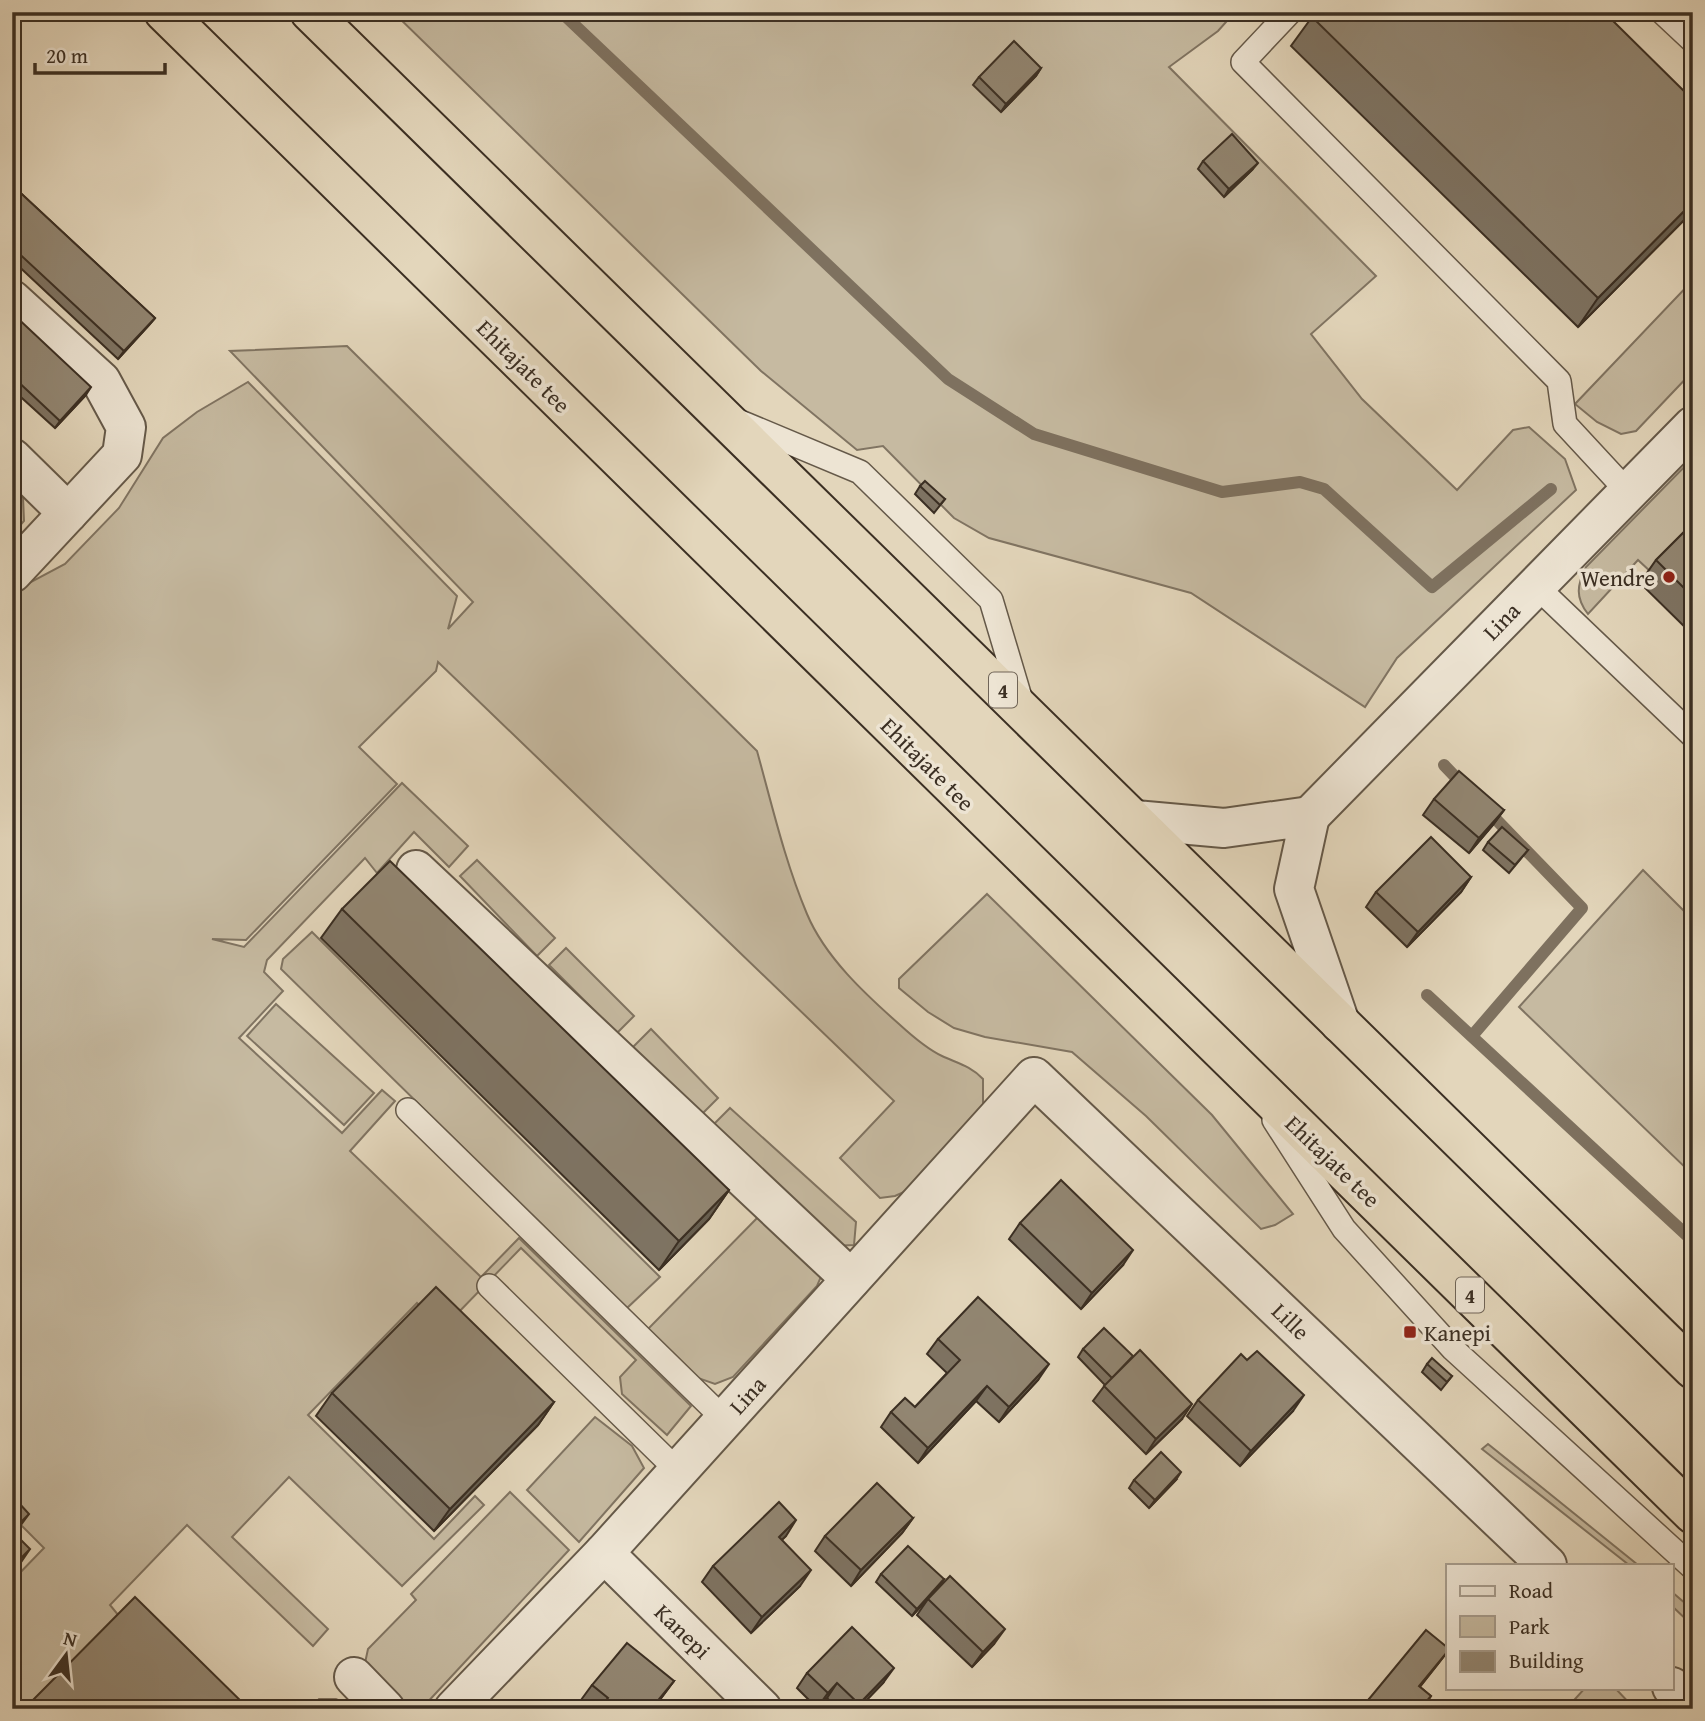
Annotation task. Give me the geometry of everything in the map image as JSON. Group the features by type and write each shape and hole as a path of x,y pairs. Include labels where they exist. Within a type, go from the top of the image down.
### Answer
{"highway":[{"name":"Ehitajate tee","path":"164,12 1693,1514"},
{"name":"4","path":"310,12 1693,1370"}],"street":[{"path":"12,300 101,381 126,427 122,456 12,573"},
{"name":"Lina","path":"1310,816 1693,426"},
{"path":"12,458 68,513"},
{"path":"1135,820 1224,828 1310,816 1294,889 1340,1024"},
{"path":"416,870 851,1279"},
{"name":"Lina","path":"454,1709 604,1553 1034,1077"},
{"name":"Lille","path":"1034,1077 1546,1564"},
{"name":"Kanepi","path":"604,1553 762,1709"},
{"path":"354,1677 385,1709"},
{"path":"1674,1689 1693,1707"}],"lane":[{"path":"1290,12 1243,62 1559,381 1565,424 1628,492"},
{"path":"1662,12 1693,41"},
{"path":"720,414 860,472 981,590 991,600 1023,710"},
{"path":"1536,586 1693,736"},
{"path":"1246,1076 1343,1229 1444,1339 1511,1406 1693,1568"},
{"path":"408,1110 724,1420"},
{"path":"489,1286 678,1471"}],"green space":[{"path":"393,12 1235,12 1218,31 1169,67 1376,276 1311,334 1362,399 1457,490 1513,430 1529,427 1565,459 1576,490 1397,658 1365,707 1191,593 989,538 954,518 883,446 857,450 761,371"},
{"path":"1693,280 1693,371 1636,431 1621,434 1597,422 1575,404"},
{"path":"347,346 757,751 792,874 807,914 824,945 860,987 914,1037 936,1053 969,1068 983,1079 983,1106 913,1188 895,1196 880,1198 840,1158 894,1101 438,662 436,671 359,747 397,784 246,940 212,939 244,947 402,783 468,846 449,867 414,832 377,873 365,858 267,960 264,972 283,991 239,1038 342,1133 382,1090 395,1101 350,1151 481,1277 519,1238 691,1406 667,1435 622,1394 620,1377 636,1360 521,1248 453,1318 472,1357 417,1303 308,1415 434,1539 475,1496 484,1505 402,1586 289,1477 232,1537 328,1629 313,1646 187,1525 110,1605 119,1616 24,1709 12,1709 12,1581 44,1548 12,1516 12,592 65,564 119,508 163,438 197,412 248,382 457,596 448,629 473,602 230,351"},
{"path":"1693,458 1693,529 1651,572 1638,560 1588,614 1579,596 1586,567"},
{"path":"12,488 23,497 24,521 12,535"},
{"path":"477,860 555,938 537,956 460,876"},
{"path":"1643,870 1693,920 1693,1175 1519,1007"},
{"path":"987,894 1212,1115 1293,1214 1275,1225 1261,1229 1146,1116 1072,1052 985,1037 954,1028 928,1012 899,988 899,979"},
{"path":"312,932 660,1277 627,1308 281,969 283,959"},
{"path":"566,948 634,1016 617,1033 549,965"},
{"path":"276,1004 374,1093 344,1125 247,1036"},
{"path":"651,1029 718,1098 701,1115 633,1047"},
{"path":"730,1108 856,1222 854,1245 832,1246 714,1124"},
{"path":"766,1209 823,1272 817,1286 733,1377 715,1384 695,1377 648,1329"},
{"path":"595,1417 632,1446 644,1468 579,1542 527,1490"},
{"path":"1488,1444 1637,1564 1628,1564 1482,1449"},
{"path":"510,1492 569,1550 423,1707 404,1705 389,1694 365,1663 368,1649 416,1600 411,1594"},
{"path":"1674,1594 1693,1610 1693,1626 1674,1608"},
{"path":"1583,1690 1617,1690 1635,1709 1566,1709"},
{"path":"319,1699 336,1699 356,1709 310,1709"}],"building":[{"path":"1316,12 1604,12 1693,100 1693,202 1598,298 1312,17"},
{"path":"1014,41 1041,68 1006,104 979,77"},
{"path":"1232,134 1258,163 1229,189 1203,161"},
{"path":"12,185 155,318 124,351 12,247"},
{"path":"12,313 91,387 60,421 12,376"},
{"path":"925,481 945,499 940,505 920,486"},
{"path":"1693,523 1693,597 1656,560"},
{"path":"1459,771 1504,810 1479,838 1434,799"},
{"path":"1502,827 1528,850 1515,865 1488,842"},
{"path":"1431,837 1471,877 1418,932 1376,892"},
{"path":"390,861 729,1190 679,1241 342,909"},
{"path":"1061,1180 1133,1250 1092,1293 1020,1223"},
{"path":"436,1287 554,1402 450,1509 332,1393"},
{"path":"978,1297 1049,1364 1009,1407 987,1386 928,1448 891,1412 905,1398 915,1407 960,1360 938,1339"},
{"path":"1104,1328 1133,1356 1112,1378 1083,1349"},
{"path":"1140,1350 1192,1404 1156,1439 1104,1386"},
{"path":"1257,1351 1304,1395 1251,1451 1198,1400 1241,1354 1247,1360"},
{"path":"1432,1358 1452,1376 1447,1382 1427,1364"},
{"path":"1161,1452 1181,1472 1155,1500 1134,1480"},
{"path":"877,1483 913,1518 861,1570 825,1536"},
{"path":"18,1502 29,1514 12,1531 12,1508"},
{"path":"779,1502 796,1520 779,1537 811,1570 762,1617 713,1566"},
{"path":"12,1531 30,1549 12,1567"},
{"path":"908,1546 944,1579 917,1609 881,1574"},
{"path":"950,1576 1005,1629 983,1652 928,1599"},
{"path":"135,1597 249,1709 36,1709 30,1703"},
{"path":"852,1627 894,1668 859,1704 837,1683 828,1693 807,1673"},
{"path":"1426,1630 1446,1646 1446,1653 1419,1686 1431,1696 1420,1709 1379,1709 1369,1699"},
{"path":"627,1643 674,1681 651,1709 599,1709 608,1698 592,1685"}],"waterway":[{"path":"561,12 948,379 1034,434 1222,492 1300,482 1324,489 1432,587 1551,489"},
{"path":"1444,765 1465,787"},
{"path":"1472,1036 1582,908 1485,808"},
{"path":"1427,995 1693,1241"}],"place":[{"name":"Wendre","path":"1669,577"},
{"name":"Kanepi","path":"1410,1332"}]}
